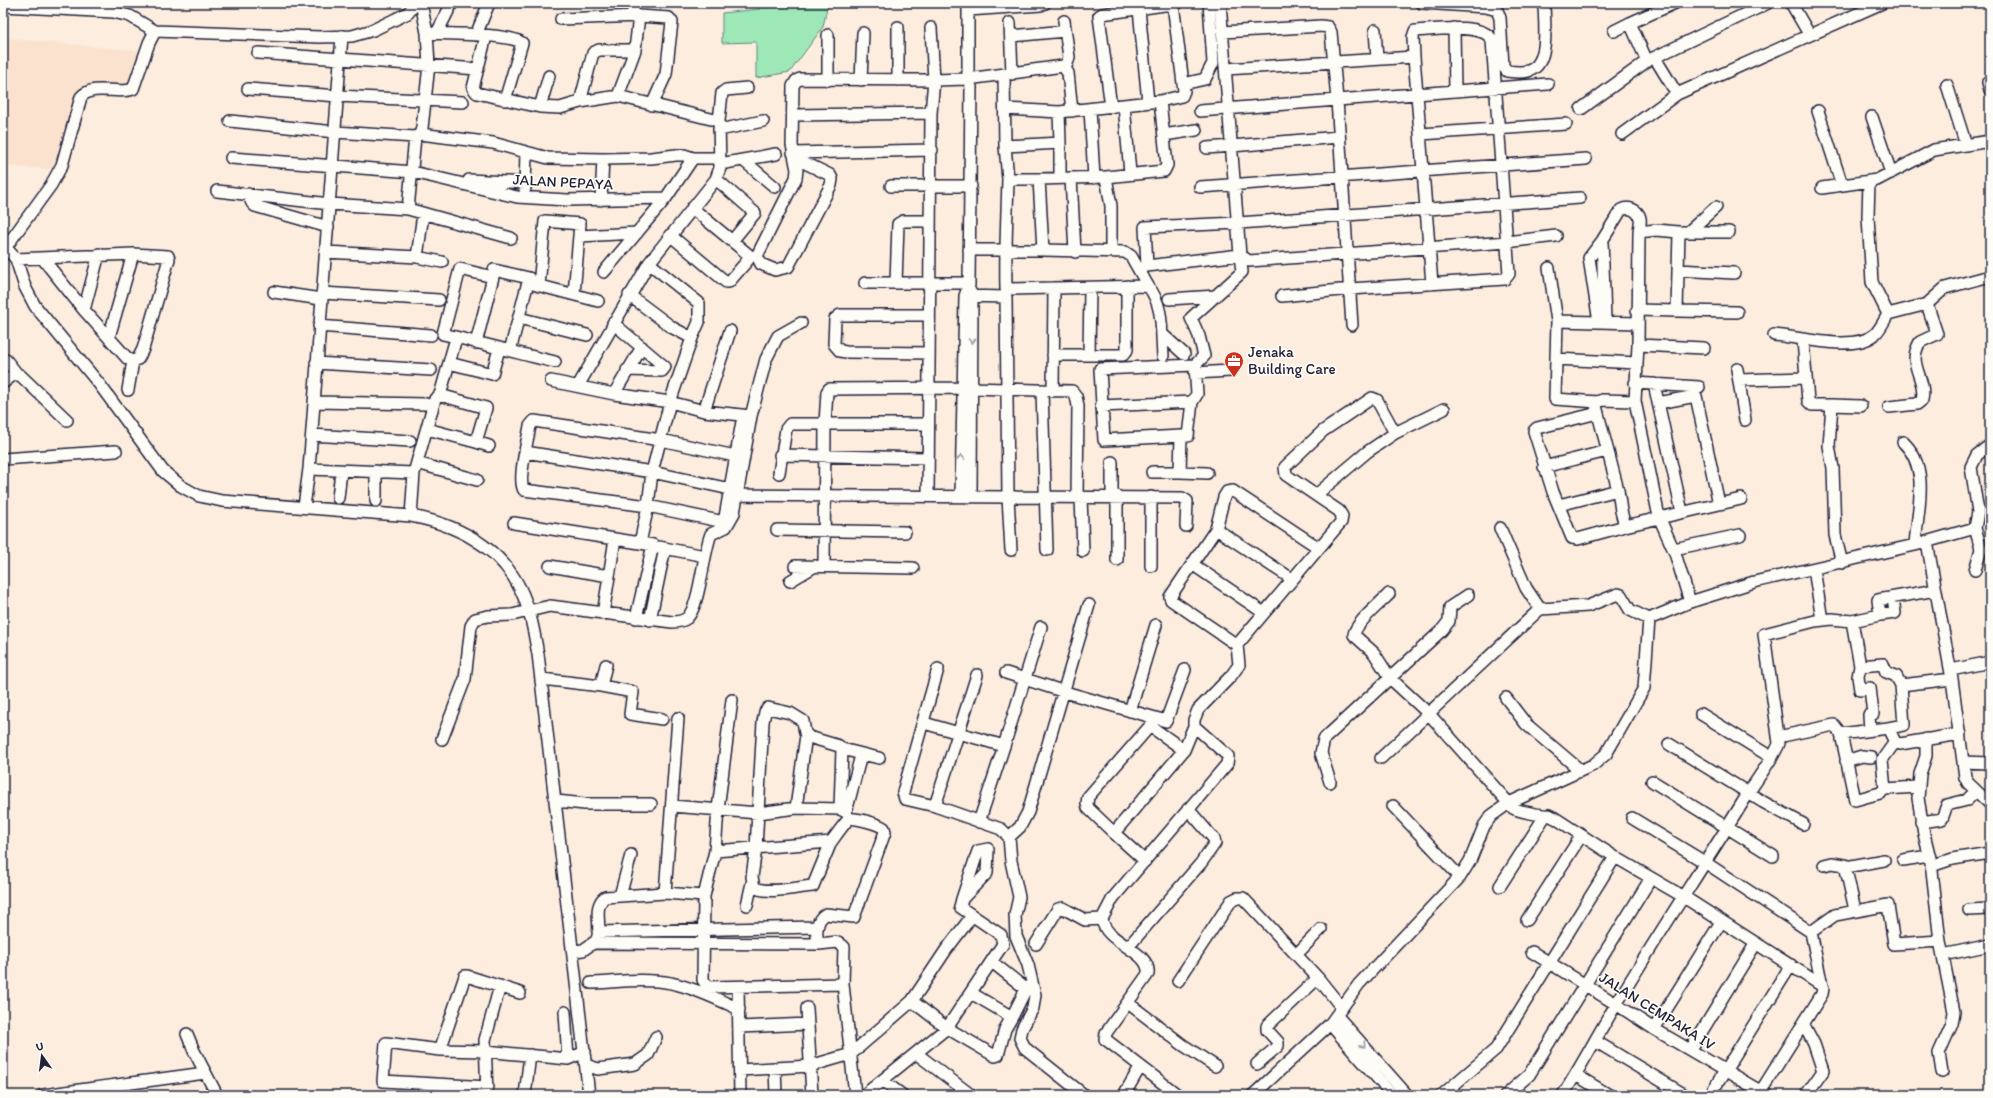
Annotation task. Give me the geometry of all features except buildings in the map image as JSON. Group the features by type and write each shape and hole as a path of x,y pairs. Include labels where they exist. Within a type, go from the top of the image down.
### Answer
{"street":[{"path":"3,6 67,7 113,12 130,16 155,31 342,36 373,30 385,25 408,13 416,3"},
{"path":"408,209 417,136 422,128 432,33 421,3"},
{"path":"432,33 452,3"},
{"path":"489,3 481,35 478,69 474,88 477,94 540,107 560,108 580,102 618,96 719,126 763,120"},
{"path":"618,96 635,50 636,16 633,3"},
{"path":"966,496 966,388 971,186 971,11 1012,5 1041,5 1046,3"},
{"path":"1005,109 1058,112 1110,107 1180,98 1184,93 1175,3 1099,16 1110,107"},
{"path":"1183,84 1205,79 1213,63 1209,3"},
{"path":"1220,3 1228,108 1233,144 1242,272 1191,318 1199,336 1204,356 1195,369 1197,394 1192,402 1188,436 1104,440 1100,369 1195,369 1230,371"},
{"path":"1422,3 1486,7 1498,6 1504,68 1507,71 1528,71 1538,66 1543,56 1544,3"},
{"path":"1614,31 1675,3"},
{"path":"1581,108 1651,59 1768,3"},
{"path":"1791,3 1809,34"},
{"path":"1622,134 1677,94 1809,34 1882,3"},
{"path":"1139,9 1148,102"},
{"path":"562,19 636,16 669,18 672,22 666,74 652,105"},
{"path":"1010,23 1011,36 1005,109 1005,146 1008,179 1006,293 1010,550"},
{"path":"1630,23 1651,59 1677,94"},
{"path":"794,156 830,175 832,179 831,184 788,267 775,270 761,264 757,256 796,178 797,170 794,156 793,86 796,81 800,79 971,81 1063,66 1067,64 1069,57 1065,26 1011,36"},
{"path":"1223,32 1326,26 1330,28 1337,100 1352,325"},
{"path":"898,27 898,80"},
{"path":"928,496 928,388 932,150 931,113 934,80 931,28"},
{"path":"1454,28 1455,91"},
{"path":"1282,296 1350,289 1432,284 1505,279 1509,272 1492,40 1491,37 1472,30 1454,28 1413,33 1432,284"},
{"path":"1375,30 1377,59"},
{"path":"155,31 133,89 120,92 98,90 86,92 81,97 62,165 51,185 4,250 16,259 25,287 35,306 100,385 170,478 199,496 260,505 304,506 411,516 445,524 461,532 490,551 507,567 520,588 529,610 542,679 574,951 589,1095"},
{"path":"432,33 481,35 517,39 522,43 505,100"},
{"path":"861,80 863,33"},
{"path":"304,506 312,435 316,363 333,167 342,36"},
{"path":"828,36 828,80"},
{"path":"580,102 593,53 595,51 635,50"},
{"path":"258,53 478,69"},
{"path":"1226,69 1414,57"},
{"path":"1063,66 1068,74 1072,110"},
{"path":"540,107 549,76"},
{"path":"1990,80 1988,82 1990,90"},
{"path":"1200,111 1548,84"},
{"path":"1947,85 1966,145"},
{"path":"578,386 649,263 716,179 720,168 719,126 722,93 726,90 747,88"},
{"path":"248,89 338,96 463,102"},
{"path":"1008,179 1094,178 1130,173 1162,171 1166,169 1160,101"},
{"path":"1124,105 1130,173"},
{"path":"1090,109 1094,178"},
{"path":"1818,111 1842,185"},
{"path":"1058,112 1060,143 1075,252"},
{"path":"794,115 931,113"},
{"path":"1872,117 1891,173"},
{"path":"230,121 335,132 417,136 493,143 548,158 652,158 684,155 693,158 720,161 744,161 776,154"},
{"path":"1421,134 1566,124"},
{"path":"1164,135 1196,130"},
{"path":"1207,148 1233,144 1339,138"},
{"path":"1822,188 1877,180 1929,152 1941,148 1990,141"},
{"path":"1005,146 1060,143"},
{"path":"794,156 932,150"},
{"path":"525,197 526,152"},
{"name":"JALAN PEPAYA","path":"231,158 413,172 525,197 601,200 666,198"},
{"path":"604,272 666,198 693,158"},
{"path":"601,200 603,159"},
{"path":"1200,187 1586,159"},
{"path":"744,161 775,187"},
{"path":"1106,177 1111,206 1111,251"},
{"path":"438,178 525,183"},
{"path":"716,179 755,213 732,241"},
{"path":"1039,179 1043,250"},
{"path":"1869,181 1868,224 1872,282 1888,314"},
{"path":"891,186 971,186"},
{"path":"217,191 330,204 408,209 511,238"},
{"path":"248,194 252,204 256,206 328,227"},
{"path":"1556,236 1507,242 1249,261 1240,255 1147,266 1145,227 1238,223 1580,198"},
{"path":"1677,311 1678,270 1684,232 1716,207"},
{"path":"670,235 726,282 729,282 748,260 749,255 692,208"},
{"path":"1602,322 1599,290 1588,258 1602,241 1621,210 1626,208 1634,210 1641,221 1639,232 1637,310 1638,345 1635,383 1636,401 1659,518 1674,549 1690,602"},
{"path":"416,257 423,214"},
{"path":"510,351 519,318 534,284 545,221 580,224 574,294"},
{"path":"896,283 898,224 902,221 930,221"},
{"path":"1639,232 1656,230 1684,232 1729,232"},
{"path":"579,236 637,233"},
{"path":"969,250 1125,252 1131,256 1158,301 1163,356"},
{"path":"326,252 416,257 442,262"},
{"path":"16,259 44,259 58,256 99,254 168,256 169,259 143,349 138,359 133,361"},
{"path":"84,310 99,254"},
{"path":"109,337 134,254"},
{"path":"44,259 84,310 127,358 133,361"},
{"path":"640,542 648,506 652,472 670,402 698,322 699,303 649,263"},
{"path":"1549,268 1557,321 1555,398 1598,402 1605,400 1636,401"},
{"path":"493,277 460,269 443,334 555,362"},
{"path":"476,343 494,270 529,278 534,284 598,301"},
{"path":"1678,270 1734,273"},
{"path":"1774,335 1792,336 1803,340 1860,342 1874,335 1888,314 1927,304 1945,288 1990,276"},
{"path":"865,283 930,283 969,291 1006,293 1054,288 1148,286"},
{"path":"1053,355 1126,354 1127,286"},
{"path":"1053,391 1054,288"},
{"path":"1089,355 1090,288"},
{"path":"274,292 322,296 439,300"},
{"path":"630,295 673,328 692,338"},
{"path":"1168,299 1216,296"},
{"path":"1889,407 1917,404 1922,400 1922,387 1914,356 1922,341 1938,334 1927,304"},
{"path":"1637,310 1737,312"},
{"path":"929,315 840,316 836,319 834,344 840,351 846,352 929,353"},
{"path":"519,318 587,335"},
{"path":"1557,321 1638,323"},
{"path":"613,323 664,365 664,370"},
{"path":"442,739 465,679 471,626 475,619 488,616 512,615 550,606 672,622 687,618 694,603 711,534 723,525 730,522 735,456 766,359 778,336 801,323"},
{"path":"319,326 431,335"},
{"path":"704,411 730,331"},
{"path":"1162,334 1184,354"},
{"path":"411,516 416,468 435,399 440,395 456,338"},
{"path":"1803,340 1809,403 1860,406"},
{"path":"1638,345 1704,348"},
{"path":"614,394 642,347"},
{"path":"449,363 492,374 499,349"},
{"path":"1556,359 1637,363"},
{"path":"6,360 17,374 68,420"},
{"path":"128,390 133,361"},
{"path":"316,363 432,370"},
{"path":"627,370 664,370 678,378"},
{"path":"3,384 10,377 17,374"},
{"path":"1745,420 1738,375 1806,378"},
{"path":"551,381 614,394 670,402 704,411 747,416"},
{"path":"1635,383 1699,387"},
{"path":"1654,384 1682,512"},
{"path":"820,566 824,532 826,392 830,389 966,388 1072,391 1076,396 1078,406 1079,497 1083,551"},
{"path":"1042,391 1047,550"},
{"path":"440,395 486,408 476,442"},
{"path":"1658,402 1696,396 1719,504"},
{"path":"1114,833 1184,750 1194,726 1194,720 1198,710 1231,676 1239,665 1237,644 1319,548 1342,518 1339,511 1286,475 1284,469 1323,431 1372,398 1377,400 1395,433"},
{"path":"314,402 426,404"},
{"path":"1101,406 1192,402"},
{"path":"1598,402 1596,406 1618,490 1625,526"},
{"path":"1832,405 1829,446 1833,468 1836,535 1842,563"},
{"path":"1316,495 1367,452 1395,433 1444,409"},
{"path":"1598,413 1535,430 1544,467 1572,538 1578,539 1682,512 1741,499"},
{"path":"733,492 747,416"},
{"path":"723,525 648,506 524,490 521,484 530,426 534,421 660,440 735,456"},
{"path":"779,473 780,455 787,426 790,424 928,424"},
{"path":"427,429 489,446"},
{"path":"312,435 410,441"},
{"path":"1180,472 1181,436"},
{"path":"1903,442 1912,452 1921,482 1915,546"},
{"path":"1975,570 1980,549 1975,528 1978,512 1971,467 1977,455 1990,445"},
{"path":"3,459 116,451"},
{"path":"1544,467 1607,451"},
{"path":"526,452 652,472 733,492 825,495 1046,497 1115,496 1186,499 1186,526"},
{"path":"780,455 928,458"},
{"path":"1112,462 1115,496 1117,560"},
{"path":"309,469 376,471 416,468 477,480"},
{"path":"338,498 341,471"},
{"path":"376,471 376,501"},
{"path":"1152,472 1207,474"},
{"path":"1559,505 1618,490"},
{"path":"1237,644 1171,600 1170,594 1216,529 1224,497 1227,492 1233,491 1319,548"},
{"path":"1151,497 1152,566"},
{"path":"514,523 640,542 705,556"},
{"path":"1500,528 1526,588 1540,609"},
{"path":"1381,758 1540,609 1588,606 1618,594 1621,595 1633,612 1649,619 1690,602 1754,582 1915,546 1975,528"},
{"path":"1216,529 1292,579"},
{"path":"777,530 824,532 905,532"},
{"path":"1674,549 1740,535"},
{"path":"603,614 615,538"},
{"path":"1927,542 1952,675 1966,781 1990,804"},
{"path":"636,618 653,545"},
{"path":"650,620 665,548"},
{"path":"1192,564 1264,613"},
{"path":"550,566 609,576"},
{"path":"795,566 913,568"},
{"path":"790,581 820,566"},
{"path":"1814,568 1822,620"},
{"path":"1563,1095 1616,1004 1706,863 1771,757 1778,749 1778,737 1763,635 1765,633 1822,620 1841,619 1852,621 1895,612 1893,598 1936,590"},
{"path":"1389,594 1354,630 1354,635 1374,654 1390,678 1429,714 1513,808 1521,812 1533,812 1545,816 1550,815 1615,857 1684,897 1822,986"},
{"path":"1330,782 1321,753 1324,739 1447,624 1451,606 1468,595"},
{"path":"1009,837 1020,827 1028,812 1065,692 1089,605"},
{"path":"1253,1095 1336,1016 1367,974 1460,877 1470,861 1487,821 1509,803 1593,765 1606,754 1642,692 1644,684 1649,619"},
{"path":"1852,621 1860,666 1858,677 1860,690 1870,688 1873,714 1869,715 1870,730"},
{"path":"1130,711 1156,625"},
{"path":"979,822 1041,627"},
{"path":"1901,685 1952,675 1990,662"},
{"path":"1841,734 1904,725 1901,685 1896,676 1886,672 1883,664 1860,666"},
{"path":"601,686 606,665"},
{"path":"938,669 903,796 905,799 935,806 1002,829 1009,837 1012,872 1019,897 1015,915 1016,936 1028,965 1035,995 1033,1008 1022,1029 1020,1038 1025,1048 1084,1095"},
{"path":"1006,673 1065,692 1166,721 1185,670"},
{"path":"935,806 960,732 977,675"},
{"path":"542,679 601,686 633,692 630,714 662,719"},
{"path":"1506,698 1526,724 1580,770"},
{"path":"695,992 703,980 702,931 704,896 715,851 718,809 732,700"},
{"path":"747,905 752,883 756,848 764,722 766,710 771,708 790,713 801,719 806,735 796,808"},
{"path":"1701,714 1771,757"},
{"path":"665,893 678,718"},
{"path":"924,723 960,732 1004,746"},
{"path":"1778,737 1834,724 1841,734 1855,800 1880,794 1885,789 1918,787"},
{"path":"1145,861 1088,808 1088,797 1150,726 1184,750"},
{"path":"1178,1095 1105,1039 1106,1033 1148,974 1148,968 1146,963 1128,947 1109,934 1102,919 1113,898 1227,764 1228,756 1194,726"},
{"path":"1888,728 1894,742 1900,744 1960,734"},
{"path":"806,735 813,739 838,746 842,749 879,758"},
{"path":"1926,739 1926,756 1918,787 1918,798 1921,822 1930,861 1940,941 1954,1012 1952,1024 1939,1053 1942,1072"},
{"path":"1885,789 1882,760 1894,742"},
{"path":"1668,744 1749,792 1768,805 1803,824"},
{"path":"752,883 757,889 765,890 813,886 831,842 847,821 842,749"},
{"path":"846,813 858,765 862,757 866,755"},
{"path":"1846,761 1862,756 1871,757"},
{"path":"1963,762 1990,763"},
{"path":"1652,781 1727,829 1773,856"},
{"path":"1921,822 1942,818 1945,807 1950,804 1967,800 1976,791"},
{"path":"556,801 586,804 651,804"},
{"path":"672,806 758,813 796,808 846,813 881,826 885,830 854,917 823,915 817,927 816,935 819,944"},
{"path":"1393,806 1460,877"},
{"path":"1128,947 1201,863 1215,843 1214,839 1188,809"},
{"path":"1500,886 1545,816"},
{"path":"1632,818 1706,863 1811,932 1822,986 1822,994 1764,1093"},
{"path":"1527,920 1581,836"},
{"path":"715,851 831,842"},
{"path":"1903,860 1930,861 1990,853"},
{"path":"620,896 631,855"},
{"path":"1442,1095 1496,1049 1615,857"},
{"path":"1846,867 1884,860"},
{"path":"1824,865 1843,863 1846,867 1855,910"},
{"path":"1506,1095 1529,1075 1651,878"},
{"path":"597,937 598,910 601,901 605,897 630,897 665,893 704,896"},
{"path":"1178,981 1231,901 1237,898 1243,898 1318,978 1336,1016 1390,1091 1407,1095"},
{"path":"864,1095 917,1054 947,1028 1004,944 1004,939 1001,935 961,910 960,907 962,900"},
{"path":"1811,932 1835,914 1888,905 1893,942 1895,944 1940,941"},
{"path":"1036,944 1058,909 1063,908 1085,920 1102,919"},
{"path":"1969,910 1990,909"},
{"path":"740,1070 810,1066 851,1054 912,1001 946,950 972,916"},
{"path":"1654,1029 1721,922"},
{"path":"574,951 582,950 597,937 702,931 817,927"},
{"path":"1296,955 1321,929"},
{"path":"597,937 703,944 819,944 838,942 844,947 843,984 855,1095"},
{"path":"1691,1050 1756,943"},
{"path":"1943,955 1990,945"},
{"name":"JALAN CEMPAKA IV","path":"1532,952 1585,984 1654,1029 1764,1093"},
{"path":"912,1001 947,1028 995,1056 998,1055 1005,1029 1026,989 992,962"},
{"path":"1710,1095 1791,965"},
{"path":"440,1050 465,976 520,993"},
{"path":"1256,1064 1278,1046 1278,1042 1267,1030 1267,1026 1318,978"},
{"path":"703,980 708,987 843,984"},
{"path":"591,983 632,981 670,983 695,992 707,994 739,1009"},
{"path":"500,986 486,1032 485,1051 487,1091 383,1081 386,1043 440,1050 485,1051 568,1059 585,1052"},
{"path":"738,987 740,1095"},
{"path":"971,993 1012,1017"},
{"path":"1128,1003 1183,1045 1215,1066"},
{"path":"807,1008 812,1095"},
{"path":"565,1012 568,1059"},
{"path":"739,1027 808,1024"},
{"path":"1804,1024 1823,1069 1823,1073 1806,1095"},
{"path":"187,1034 217,1095"},
{"path":"586,1065 598,1070 635,1064 648,1055 656,1037"},
{"path":"1595,1041 1685,1095"},
{"path":"917,1054 972,1095"},
{"path":"525,1095 530,1055"},
{"path":"1124,1095 1140,1067"},
{"path":"775,1068 776,1095"},
{"path":"43,1095 86,1092 205,1073"},
{"path":"1576,1075 1609,1095"},
{"path":"883,1081 902,1095"}],"shaded area":[{"path":"3,38 141,51 132,88 83,93 64,170 3,166"}],"green space":[{"path":"760,3 828,3 823,27 790,72 756,78 756,42 722,43 722,13 760,9"}],"place":[{"name":"Jenaka Building Care","path":"1234,378"}]}
